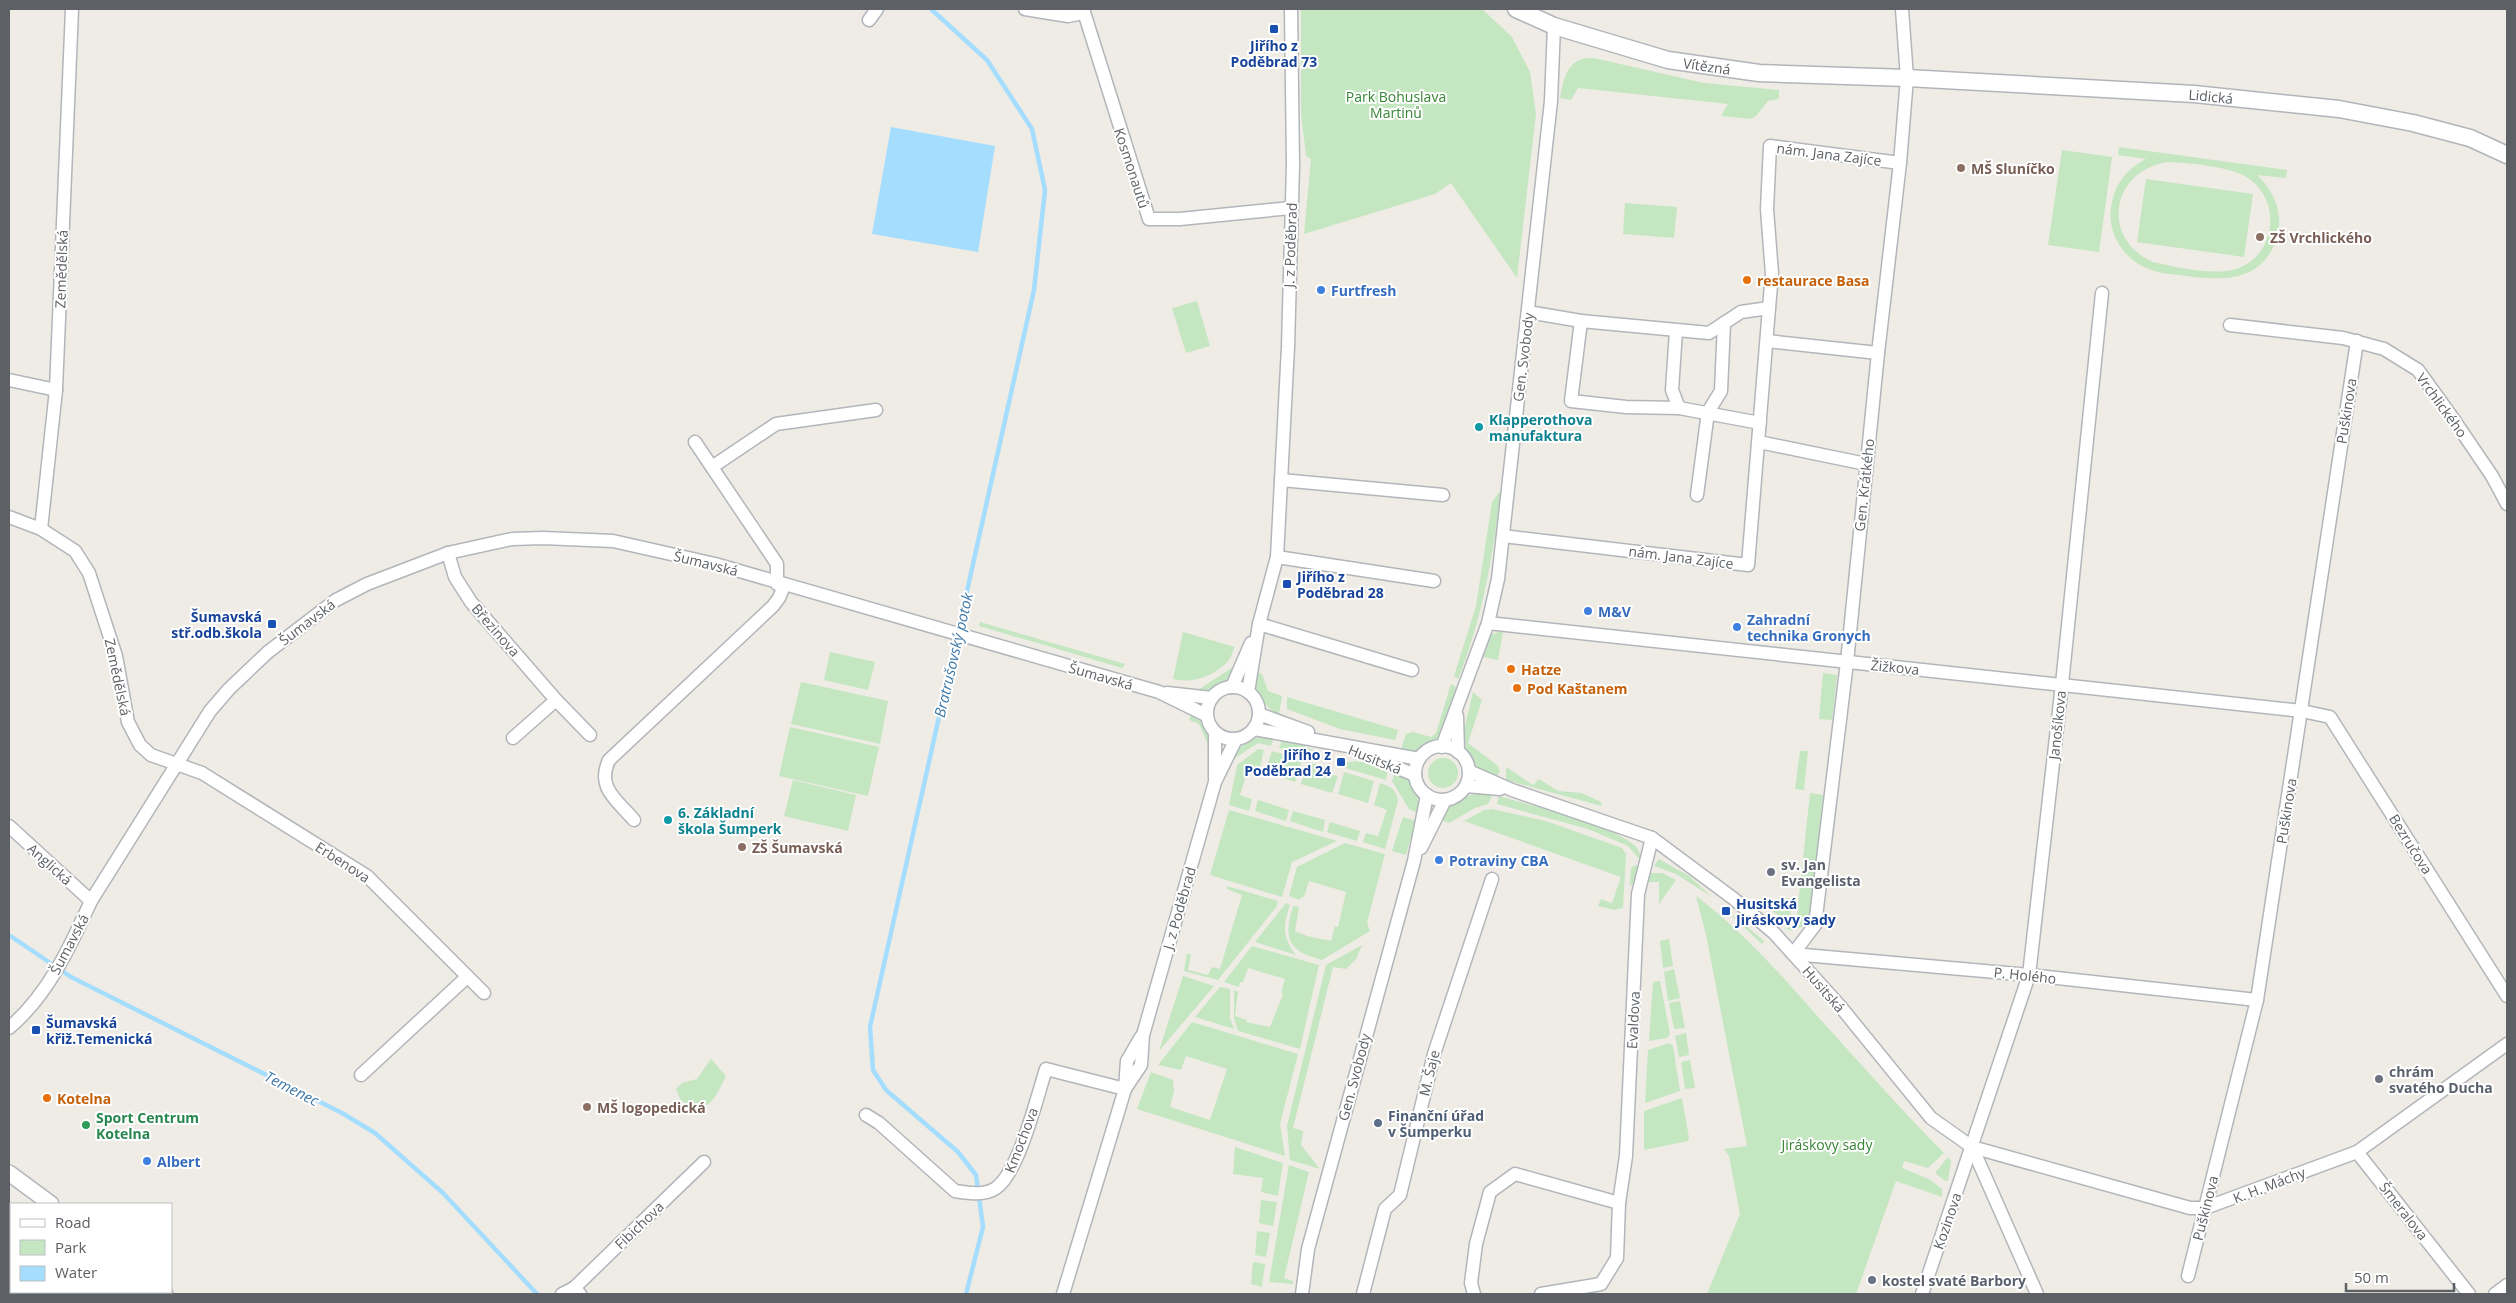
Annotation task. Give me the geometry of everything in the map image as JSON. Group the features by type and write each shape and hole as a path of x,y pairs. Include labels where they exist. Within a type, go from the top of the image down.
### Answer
{"main road":[{"name":"Vítězná","path":"1516,9 1554,26 1677,62 1759,73 1907,78"},
{"name":"Lidická","path":"1907,78 2194,94 2339,109 2413,123 2470,138 2507,155"}],"street":[{"name":"Zemědělská","path":"41,529 56,390 72,9"},
{"path":"869,20 877,9"},
{"path":"1025,9 1060,15 1083,11"},
{"name":"J. z Poděbrad","path":"1248,692 1259,624 1277,557 1288,346 1293,165 1291,9"},
{"name":"Gen. Krátkého","path":"1793,954 1815,926 1847,662 1866,464 1900,163 1907,78 1902,9"},
{"name":"Kosmonautů","path":"1083,11 1149,219 1180,220 1291,208"},
{"name":"Gen. Svobody","path":"1442,746 1488,623 1498,579 1551,101 1554,26"},
{"name":"nám. Jana Zajíce","path":"1502,536 1748,565 1772,274 1767,209 1770,146 1900,163"},
{"name":"Janošíkova","path":"1972,1148 2029,975 2062,684 2102,293"},
{"path":"1528,312 1581,321 1709,334 1741,312 1769,308"},
{"path":"1581,321 1571,401 1626,407 1679,408 1760,423"},
{"path":"1697,495 1708,412 1721,391 1724,323"},
{"name":"Vrchlického","path":"2230,325 2357,341 2384,349 2418,370 2492,476 2507,504"},
{"path":"1676,331 1672,390 1679,408"},
{"path":"1767,341 1878,352"},
{"name":"Puškinova","path":"2188,1276 2257,1000 2357,341"},
{"path":"9,380 56,390"},
{"path":"712,467 776,424 876,410"},
{"path":"634,820 607,789 604,780 604,770 609,760 780,598 777,564 696,442"},
{"path":"1759,442 1866,464"},
{"path":"1281,480 1443,495"},
{"name":"Zemědělská","path":"9,517 41,529 75,551 89,573 116,656 128,722 140,745 151,755 178,762"},
{"name":"Šumavská","path":"9,1028 41,994 91,901 210,711 229,689 268,652 336,600 367,584 448,553 512,540 577,538 613,541 706,562 1159,692 1212,698"},
{"name":"Březinova","path":"448,553 455,577 471,602 556,700 590,735"},
{"path":"1277,557 1434,581"},
{"name":"Žižkova","path":"1488,623 2302,710"},
{"path":"1259,624 1412,670"},
{"name":"J. z Poděbrad","path":"1232,687 1259,624"},
{"path":"1206,715 1212,698 1218,692 1232,687 1248,692 1258,706 1259,714 1254,729 1243,738 1227,739 1215,732"},
{"name":"Šumavská","path":"1159,692 1206,715"},
{"path":"513,738 556,700"},
{"name":"Bezručova","path":"2302,710 2330,717 2507,996"},
{"name":"Gen. Svobody","path":"1456,711 1458,752 1463,757 1469,770"},
{"name":"Husitská","path":"1259,714 1415,775"},
{"name":"J. z Poděbrad","path":"1206,715 1215,732 1214,782"},
{"name":"Husitská","path":"1254,729 1419,759"},
{"name":"J. z Poděbrad","path":"1063,1294 1125,1089 1127,1061 1143,1035 1214,782 1236,739"},
{"path":"1445,800 1427,795 1417,784 1416,766 1419,759 1426,752 1442,746 1458,752"},
{"name":"Erbenova","path":"178,762 202,773 367,876 484,993"},
{"path":"1466,786 1469,770"},
{"name":"Husitská","path":"1469,770 1512,790 1652,838 1734,899 1774,933 1840,1006 1931,1118 1972,1148 2037,1294"},
{"name":"Gen. Svobody","path":"1414,861 1445,800 1453,798 1466,786"},
{"name":"Husitská","path":"1466,786 1512,790"},
{"name":"Gen. Svobody","path":"1302,1294 1310,1239 1414,861 1427,795"},
{"name":"Anglická","path":"9,826 91,901"},
{"name":"Evaldova","path":"1541,1294 1601,1284 1617,1258 1619,1203 1626,1156 1638,894 1652,838"},
{"name":"M. Šaje","path":"1363,1294 1385,1209 1400,1196 1434,1054 1492,879"},
{"name":"P. Holého","path":"1793,954 2029,975 2257,1000"},
{"path":"361,1075 467,977"},
{"name":"Šumavská","path":"9,1035 20,1018"},
{"name":"K. H. Máchy","path":"1972,1148 2190,1208 2205,1208 2357,1152 2507,1044"},
{"name":"Kmochova","path":"866,1115 879,1123 955,1191 970,1194 990,1191 1005,1180 1014,1163 1046,1069 1125,1089"},
{"name":"Kozinova","path":"1922,1294 1972,1148"},
{"name":"Šmeralova","path":"2357,1152 2469,1294"},
{"name":"Fibichova","path":"562,1294 577,1291 704,1162"},
{"path":"9,1172 50,1203"},
{"path":"1474,1294 1471,1283 1476,1244 1490,1192 1515,1174 1619,1203"},
{"path":"2495,1294 2507,1285"}],"green space":[{"name":"Park Bohuslava Martinů","path":"1301,9 1482,9 1512,37 1530,72 1536,114 1517,278 1451,183 1435,194 1304,234 1311,159 1306,156 1301,112"},
{"path":"1594,58 1704,83 1779,90 1779,99 1768,101 1756,116 1751,119 1721,116 1728,104 1578,88 1571,100 1560,98 1564,79 1570,68 1579,60"},
{"path":"2119,147 2287,170 2286,178 2257,175 2273,195 2278,211 2279,228 2271,252 2262,263 2252,270 2228,278 2201,278 2167,274 2153,271 2139,264 2124,251 2118,242 2111,223 2110,213 2116,188 2124,176 2128,171 2146,159 2118,155","holes":["2167,162 2209,166 2231,171 2248,178 2259,188 2266,200 2270,214 2270,228 2266,241 2259,253 2249,263 2236,269 2217,272 2172,266 2153,262 2136,251 2125,238 2119,223 2119,207 2124,192 2134,178 2148,168"]},
{"path":"2062,150 2112,157 2099,252 2048,245"},
{"path":"2146,179 2253,194 2244,257 2137,242"},
{"path":"1625,203 1677,207 1674,238 1623,234"},
{"path":"1197,301 1210,346 1186,353 1172,308"},
{"path":"1501,490 1486,586 1467,656 1458,679 1454,676 1476,606 1492,502"},
{"path":"980,622 1125,664 1122,668 979,626"},
{"path":"1500,631 1503,632 1498,660 1483,657 1491,635"},
{"path":"1183,632 1235,647 1228,661 1210,675 1188,680 1173,679"},
{"path":"830,652 875,662 868,690 824,680"},
{"path":"1233,667 1229,677 1220,685 1209,690 1198,690"},
{"path":"1256,673 1262,674 1268,691 1282,696 1279,715 1260,698 1255,680"},
{"path":"1823,673 1837,675 1832,720 1819,719"},
{"path":"801,682 888,701 880,744 791,724"},
{"path":"1451,684 1456,687 1441,733 1426,749 1415,752 1401,750 1406,734 1413,732 1431,737 1436,733"},
{"path":"1473,692 1482,700 1468,743 1498,766 1500,772 1496,777 1478,768 1466,749 1464,730"},
{"path":"1287,697 1398,730 1395,740 1340,729 1287,709"},
{"path":"1191,714 1204,724 1208,735 1210,752 1207,751 1209,747 1199,724 1189,720"},
{"path":"790,727 879,747 868,796 779,776"},
{"path":"1268,736 1274,738 1271,746 1258,743 1232,760 1238,750 1246,743 1256,738"},
{"path":"1282,740 1296,742 1321,754 1318,760 1279,748"},
{"path":"1258,749 1264,750 1259,771 1248,769 1240,795 1252,799 1249,811 1229,805 1237,765"},
{"path":"1272,751 1302,760 1295,782 1265,772"},
{"path":"1800,751 1808,751 1804,790 1795,789"},
{"path":"1443,758 1454,762 1458,773 1454,784 1443,788 1432,784 1428,773 1432,762"},
{"path":"1368,761 1388,769 1386,780 1345,768 1347,762"},
{"path":"1307,762 1330,768 1329,774 1338,776 1332,793 1301,784"},
{"path":"1506,767 1533,785 1539,779 1558,791 1582,793 1601,802 1602,806 1506,780"},
{"path":"1344,772 1374,781 1368,803 1338,794"},
{"path":"1395,772 1402,774 1411,782 1417,793 1418,813 1409,809 1392,781"},
{"path":"793,780 856,795 848,831 784,816"},
{"path":"1380,783 1392,789 1398,801 1385,849 1363,842 1366,833 1378,836 1387,810 1374,805"},
{"path":"1484,793 1492,796 1488,804 1475,808 1449,823 1441,820 1448,809 1458,800 1470,795"},
{"path":"1810,793 1823,795 1810,918 1808,924 1792,931 1784,928 1793,927 1796,924"},
{"path":"1499,796 1569,816 1606,829 1621,836 1635,846 1640,853 1640,860 1628,846 1588,829 1497,804"},
{"path":"1258,800 1289,810 1286,821 1255,811"},
{"path":"1492,809 1546,821 1622,848 1626,854 1623,908 1614,910 1598,906 1601,899 1612,903 1621,877 1464,821 1484,810"},
{"path":"1229,810 1337,841 1292,862 1282,897 1210,875"},
{"path":"1293,811 1325,820 1323,832 1290,821"},
{"path":"1403,817 1416,821 1406,855 1392,851"},
{"path":"1330,822 1360,831 1357,841 1327,832"},
{"path":"1345,843 1385,854 1367,923 1370,931 1322,960 1295,948 1291,942 1289,927 1293,906 1299,907 1295,931 1307,936 1331,941 1335,926 1338,927 1346,892 1309,881 1304,897 1301,897 1300,900 1289,896 1297,867"},
{"path":"1659,859 1689,876 1712,897 1676,874 1654,866"},
{"path":"1635,865 1639,868 1635,882 1630,886 1631,868"},
{"path":"1651,873 1662,873 1676,880 1659,904 1659,882 1648,882"},
{"path":"1227,886 1278,901 1277,906 1218,980 1184,971 1187,953 1191,955 1188,970 1208,975 1212,967 1220,969 1242,895 1227,889"},
{"name":"Jiráskovy sady","path":"1696,896 1730,924 1761,954 1944,1153 1928,1168 1904,1161 1902,1168 1929,1179 1942,1189 1942,1197 1896,1181 1856,1294 1707,1294 1740,1214 1729,1156 1724,1149 1747,1146 1706,935"},
{"path":"1792,898 1790,920 1785,921 1768,907 1780,899"},
{"path":"1286,903 1290,905 1285,925 1286,937 1296,955 1255,942"},
{"path":"1733,915 1764,941 1762,944 1733,917"},
{"path":"1669,939 1673,966 1663,968 1660,941"},
{"path":"1362,945 1356,959 1346,969 1333,967 1293,1128 1303,1131 1301,1145 1320,1169 1290,1160 1287,1126 1326,965"},
{"path":"1252,946 1319,965 1300,1049 1238,1031 1234,1018 1234,990 1238,992 1235,1016 1247,1020 1246,1022 1270,1027 1283,994 1281,993 1285,979 1248,968 1239,987 1224,982"},
{"path":"1674,969 1680,998 1668,1001 1664,972"},
{"path":"1183,976 1214,986 1159,1051"},
{"path":"1660,981 1670,1034 1667,1038 1649,1041 1653,982"},
{"path":"1220,987 1230,989 1230,1018 1234,1029 1195,1017"},
{"path":"1680,1001 1685,1028 1674,1029 1669,1003"},
{"path":"1192,1022 1298,1054 1280,1124 1285,1156 1137,1109 1151,1072 1173,1080 1174,1091 1170,1107 1210,1120 1227,1069 1186,1056 1181,1070 1158,1065"},
{"path":"1686,1033 1689,1055 1679,1057 1675,1036"},
{"path":"1669,1043 1673,1046 1680,1091 1645,1103 1648,1050"},
{"path":"711,1059 726,1076 714,1098 710,1103 698,1107 681,1101 676,1089 682,1083 697,1079"},
{"path":"1690,1060 1695,1088 1685,1089 1681,1062"},
{"path":"1682,1098 1688,1141 1644,1150 1644,1111"},
{"path":"1235,1147 1283,1163 1278,1196 1261,1192 1263,1178 1233,1174"},
{"path":"1948,1157 1951,1161 1948,1181 1945,1181 1935,1173"},
{"path":"1289,1165 1309,1172 1284,1278 1293,1281 1293,1284 1269,1282"},
{"path":"1261,1200 1277,1202 1273,1226 1259,1223"},
{"path":"1257,1231 1270,1233 1266,1257 1255,1255"},
{"path":"1253,1262 1265,1264 1262,1287 1251,1284"}],"water":[{"path":"891,127 995,146 978,252 872,234"}],"waterway":[{"name":"Bratrušovský potok","path":"931,9 987,60 1032,129 1045,190 1034,290 870,1027 873,1070 886,1090 958,1152 976,1175 983,1227 966,1294"},
{"name":"Temenec","path":"9,935 71,977 342,1113 375,1133 443,1193 537,1294"}],"place":[{"name":"Jiřího z Poděbrad 73","path":"1274,29"},
{"name":"MŠ Sluníčko","path":"1961,168"},
{"name":"ZŠ Vrchlického","path":"2260,237"},
{"name":"restaurace Basa","path":"1747,280"},
{"name":"Furtfresh","path":"1321,290"},
{"name":"Klapperothova manufaktura","path":"1479,427"},
{"name":"Jiřího z Poděbrad 28","path":"1287,584"},
{"name":"M&V","path":"1588,611"},
{"name":"Šumavská stř.odb.škola","path":"272,624"},
{"name":"Zahradní technika Gronych","path":"1737,627"},
{"name":"Hatze","path":"1511,669"},
{"name":"Pod Kaštanem","path":"1517,688"},
{"name":"Jiřího z Poděbrad 24","path":"1341,762"},
{"name":"6. Základní škola Šumperk","path":"668,820"},
{"name":"ZŠ Šumavská","path":"742,847"},
{"name":"Potraviny CBA","path":"1439,860"},
{"name":"sv. Jan Evangelista","path":"1771,872"},
{"name":"Husitská Jiráskovy sady","path":"1726,911"},
{"name":"Šumavská křiž.Temenická","path":"36,1030"},
{"name":"chrám svatého Ducha","path":"2379,1079"},
{"name":"Kotelna","path":"47,1098"},
{"name":"MŠ logopedická","path":"587,1107"},
{"name":"Finanční úřad v Šumperku","path":"1378,1123"},
{"name":"Sport Centrum Kotelna","path":"86,1125"},
{"name":"Albert","path":"147,1161"},
{"name":"kostel svaté Barbory","path":"1872,1280"}]}
